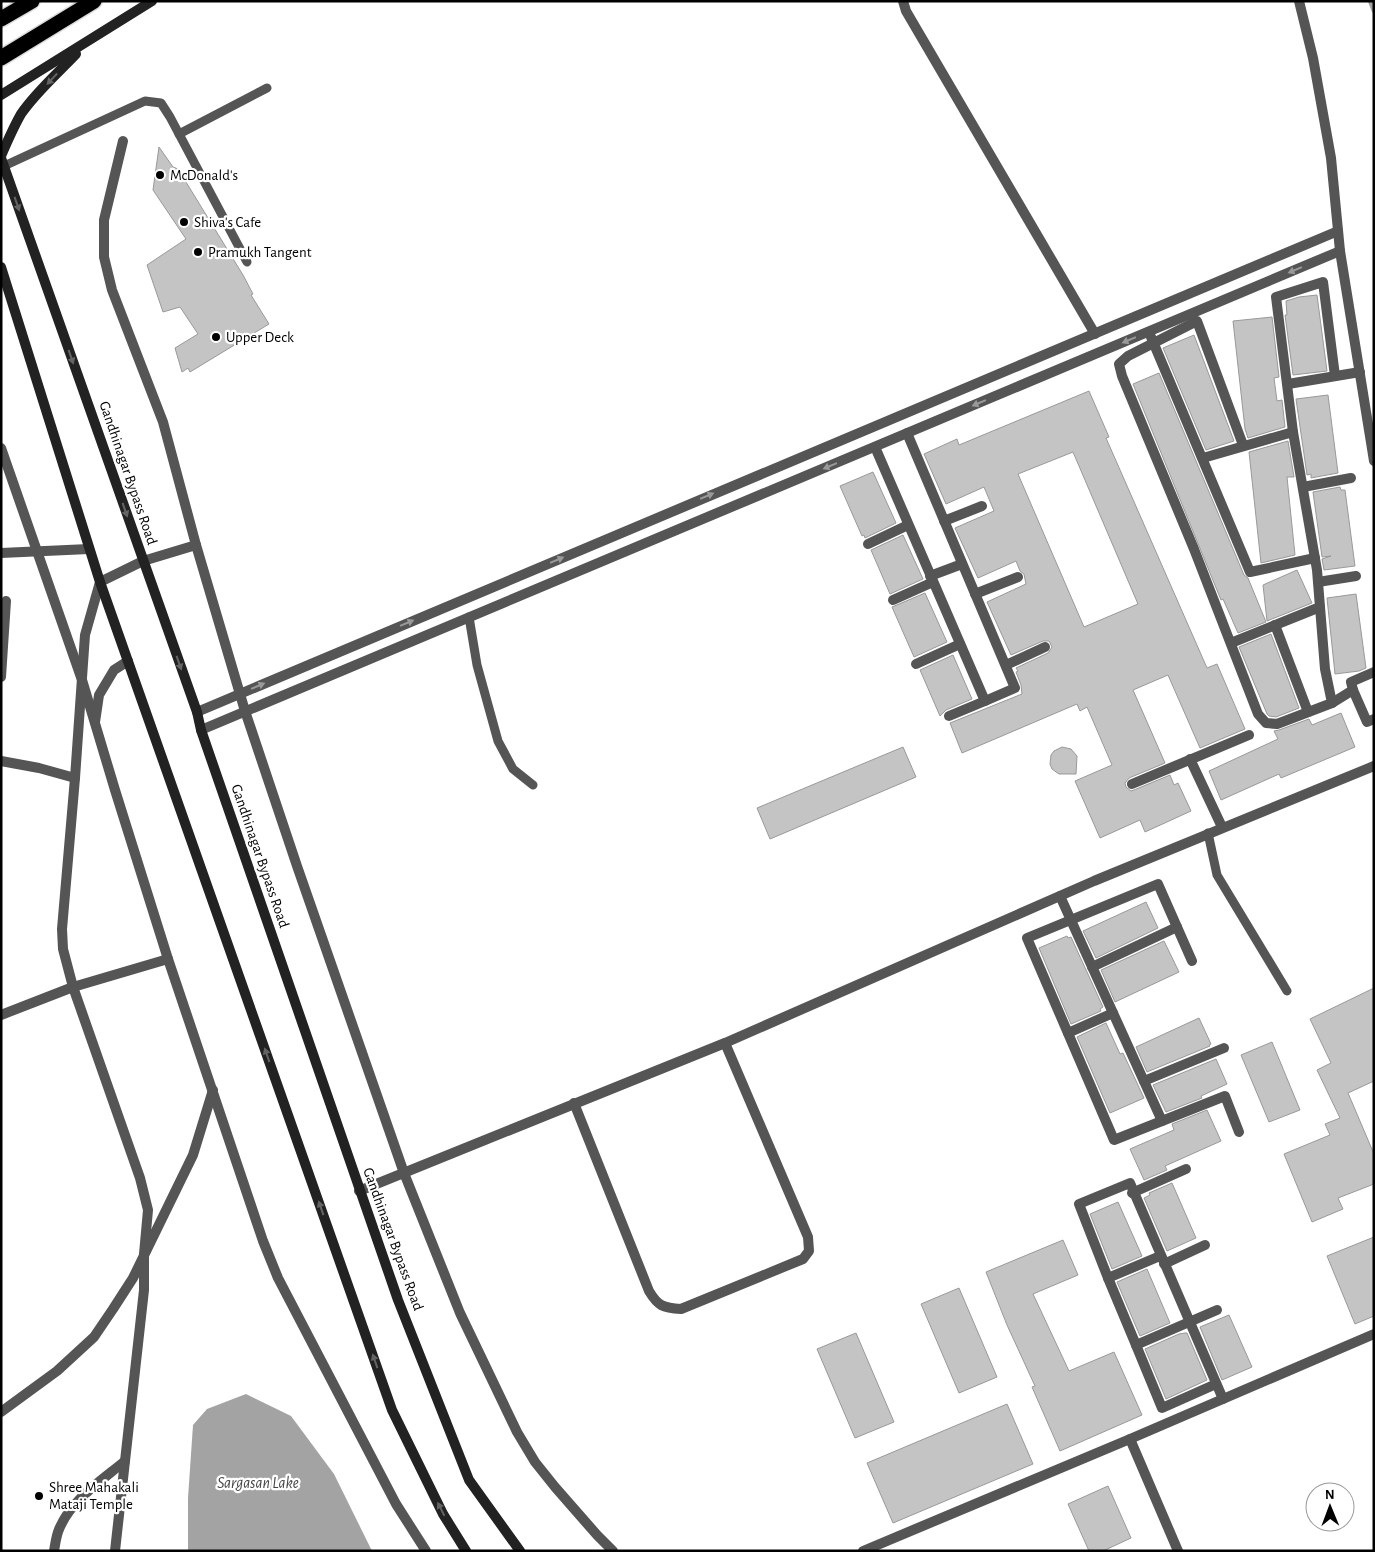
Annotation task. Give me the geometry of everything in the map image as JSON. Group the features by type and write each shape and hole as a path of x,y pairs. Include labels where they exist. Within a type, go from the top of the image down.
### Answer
{"highway":[{"path":"1,20 32,1"},
{"path":"1,58 94,1"}],"main road":[{"path":"1,95 152,1"},
{"path":"2,160 10,134 22,114 34,98 85,44"},
{"name":"Gandhinagar Bypass Road","path":"2,160 196,712 398,1300 469,1480 520,1551"},
{"path":"1,267 100,582 392,1410 443,1514 466,1551"}],"street":[{"path":"903,1 906,10 1096,334"},
{"path":"1298,1 1313,58 1332,158 1340,251 1374,461"},
{"path":"123,142 104,220 104,257 112,290 163,422 196,545 245,712 296,866 404,1173 460,1313 517,1432 535,1462 554,1487 613,1551"},
{"path":"196,712 1338,231"},
{"path":"201,730 1340,251"},
{"path":"1332,703 1325,669 1315,558 1293,432 1276,297 1323,282 1335,376"},
{"path":"1243,446 1197,321 1128,356 1119,364 1122,376 1194,549 1258,714 1266,723 1277,724 1332,703 1353,690"},
{"path":"1149,332 1250,572 1315,558"},
{"path":"1288,384 1360,372"},
{"path":"1203,458 1293,432"},
{"path":"906,433 1015,688 948,716"},
{"path":"875,447 985,701"},
{"path":"1,448 82,680 168,959 263,1241 278,1278 396,1504 426,1551"},
{"path":"1303,487 1351,478"},
{"path":"944,521 982,506"},
{"path":"868,544 908,525"},
{"path":"115,1551 144,1290 144,1254 148,1210 140,1178 73,987 63,949 62,929 85,635 100,582 143,561 196,545"},
{"path":"1,553 89,548"},
{"path":"893,600 962,564"},
{"path":"1318,582 1356,576"},
{"path":"975,594 1018,577"},
{"path":"1,678 6,601"},
{"path":"1231,643 1320,608"},
{"path":"1275,625 1308,712"},
{"path":"916,664 960,644"},
{"path":"1006,665 1045,647"},
{"path":"95,726 99,695 114,670 128,661"},
{"path":"1374,672 1351,682 1367,722 1374,719"},
{"path":"1132,784 1249,734"},
{"path":"1190,759 1222,828"},
{"path":"1,761 39,768 75,778"},
{"path":"359,1191 725,1043 1060,896 1208,833 1374,766"},
{"path":"1192,961 1158,884 1026,938 1114,1140 1225,1096 1239,1132"},
{"path":"1060,896 1162,1121"},
{"path":"1092,967 1177,927"},
{"path":"1,1014 73,987 168,959"},
{"path":"1068,1033 1113,1013"},
{"path":"574,1103 649,1290 655,1301 665,1308 681,1308 803,1259 809,1251 808,1237 725,1043"},
{"path":"1144,1081 1224,1048"},
{"path":"1,1412 57,1371 94,1337 132,1278 193,1155 213,1090"},
{"path":"1132,1193 1186,1169"},
{"path":"1216,1384 1162,1408 1079,1204 1130,1183 1132,1193 1223,1399"},
{"path":"1108,1278 1205,1245"},
{"path":"1136,1345 1217,1310"},
{"path":"863,1551 1374,1334"},
{"path":"1130,1439 1178,1551"},
{"path":"54,1551 58,1531 66,1517 78,1502 125,1461"}],"lane":[{"path":"180,134 267,88"},
{"path":"2,160 145,101 161,103 180,134 247,262"},
{"path":"469,617 477,665 498,741 513,769 533,785"},
{"path":"1208,833 1217,875 1287,991"}],"water":[{"name":"Sargasan Lake","path":"246,1394 291,1416 334,1474 372,1551 188,1551 188,1498 193,1425 207,1409"}],"building":[{"name":"Pramukh Tangent","path":"159,147 173,167 178,169 243,275 253,294 251,295 269,324 190,372 188,368 182,372 175,348 198,334 180,307 163,312 147,265 186,239 153,190"},
{"path":"1317,295 1327,371 1293,375 1285,315 1287,315 1286,301"},
{"path":"1272,317 1279,377 1274,378 1277,401 1282,400 1285,427 1248,438 1245,429 1233,321"},
{"path":"1194,335 1234,441 1206,450 1163,348"},
{"path":"1159,373 1244,575 1248,578 1266,622 1238,633 1223,599 1221,600 1133,384"},
{"path":"1089,391 1109,437 1106,438 1207,668 1217,664 1245,729 1200,748 1168,675 1133,690 1165,763 1129,778 1125,783 1126,787 1131,791 1170,775 1174,785 1178,783 1191,811 1145,832 1140,820 1100,838 1075,781 1112,765 1087,707 1080,711 1077,704 962,753 950,723 1022,694 1016,668 1048,653 1052,647 1049,641 1043,641 1011,655 987,602 1026,584 1024,574 1020,571 1016,561 978,578 955,528 994,511 984,487 946,504 924,454 957,439 959,445","holes":["1073,452 1138,604 1084,627 1018,474"]},
{"path":"1328,395 1338,473 1311,478 1311,474 1307,475 1296,399"},
{"path":"1288,441 1294,477 1287,477 1295,555 1261,563 1249,452"},
{"path":"873,472 896,523 865,538 864,535 862,536 840,486"},
{"path":"1340,487 1341,490 1345,490 1355,566 1324,570 1322,559 1331,556 1322,557 1313,492"},
{"path":"903,535 923,579 890,594 871,550"},
{"path":"1297,570 1312,603 1267,621 1263,585"},
{"path":"925,593 947,642 914,657 892,607"},
{"path":"1356,594 1366,668 1359,671 1335,674 1327,598"},
{"path":"1271,634 1299,708 1276,717 1267,714 1239,647"},
{"path":"953,655 972,699 946,710 940,716 920,670"},
{"path":"1341,713 1355,747 1281,778 1279,774 1221,800 1209,771 1278,739 1274,731 1309,719 1312,725"},
{"path":"903,747 916,777 770,839 757,808"},
{"path":"1062,747 1071,749 1077,756 1076,774 1059,774 1052,769 1050,764 1051,755"},
{"path":"1146,902 1158,928 1096,958 1083,931"},
{"path":"1067,936 1068,938 1071,937 1103,1007 1100,1009 1101,1011 1071,1024 1039,948"},
{"path":"1164,941 1179,972 1115,1002 1101,970"},
{"path":"1374,988 1374,1081 1348,1093 1374,1154 1374,1184 1338,1198 1343,1209 1312,1222 1284,1154 1330,1135 1325,1124 1340,1118 1317,1070 1331,1063 1310,1019"},
{"path":"1199,1018 1211,1044 1210,1046 1147,1072 1136,1047"},
{"path":"1106,1023 1120,1054 1123,1053 1144,1098 1110,1113 1077,1037"},
{"path":"1272,1042 1300,1110 1269,1122 1241,1055"},
{"path":"1216,1059 1227,1084 1201,1096 1202,1098 1166,1112 1153,1085"},
{"path":"1207,1110 1221,1141 1165,1166 1167,1170 1144,1180 1130,1149 1174,1130 1172,1124"},
{"path":"1172,1183 1196,1238 1167,1251 1144,1198 1150,1195 1149,1193"},
{"path":"1118,1202 1142,1256 1112,1269 1090,1214"},
{"path":"1374,1237 1374,1316 1355,1324 1327,1256"},
{"path":"1063,1240 1078,1275 1033,1294 1069,1371 1114,1352 1142,1415 1060,1451 1032,1387 1035,1386 1007,1325 986,1272"},
{"path":"1147,1269 1170,1323 1140,1336 1117,1282"},
{"path":"959,1288 997,1377 959,1393 921,1304"},
{"path":"1229,1315 1252,1367 1222,1380 1200,1327"},
{"path":"856,1333 894,1422 855,1438 817,1349"},
{"path":"1187,1333 1207,1380 1166,1399 1145,1349 1179,1334"},
{"path":"1007,1404 1033,1464 893,1523 867,1463"},
{"path":"1108,1486 1131,1538 1103,1551 1089,1551 1068,1504"}],"waterway":[{"path":"1370,1 1374,11"}],"place":[{"name":"McDonald's","path":"160,175"},
{"name":"Shiva's Cafe","path":"184,222"},
{"name":"Pramukh Tangent","path":"198,252"},
{"name":"Upper Deck","path":"216,337"},
{"name":"Shree Mahakali Mataji Temple","path":"39,1496"}]}
